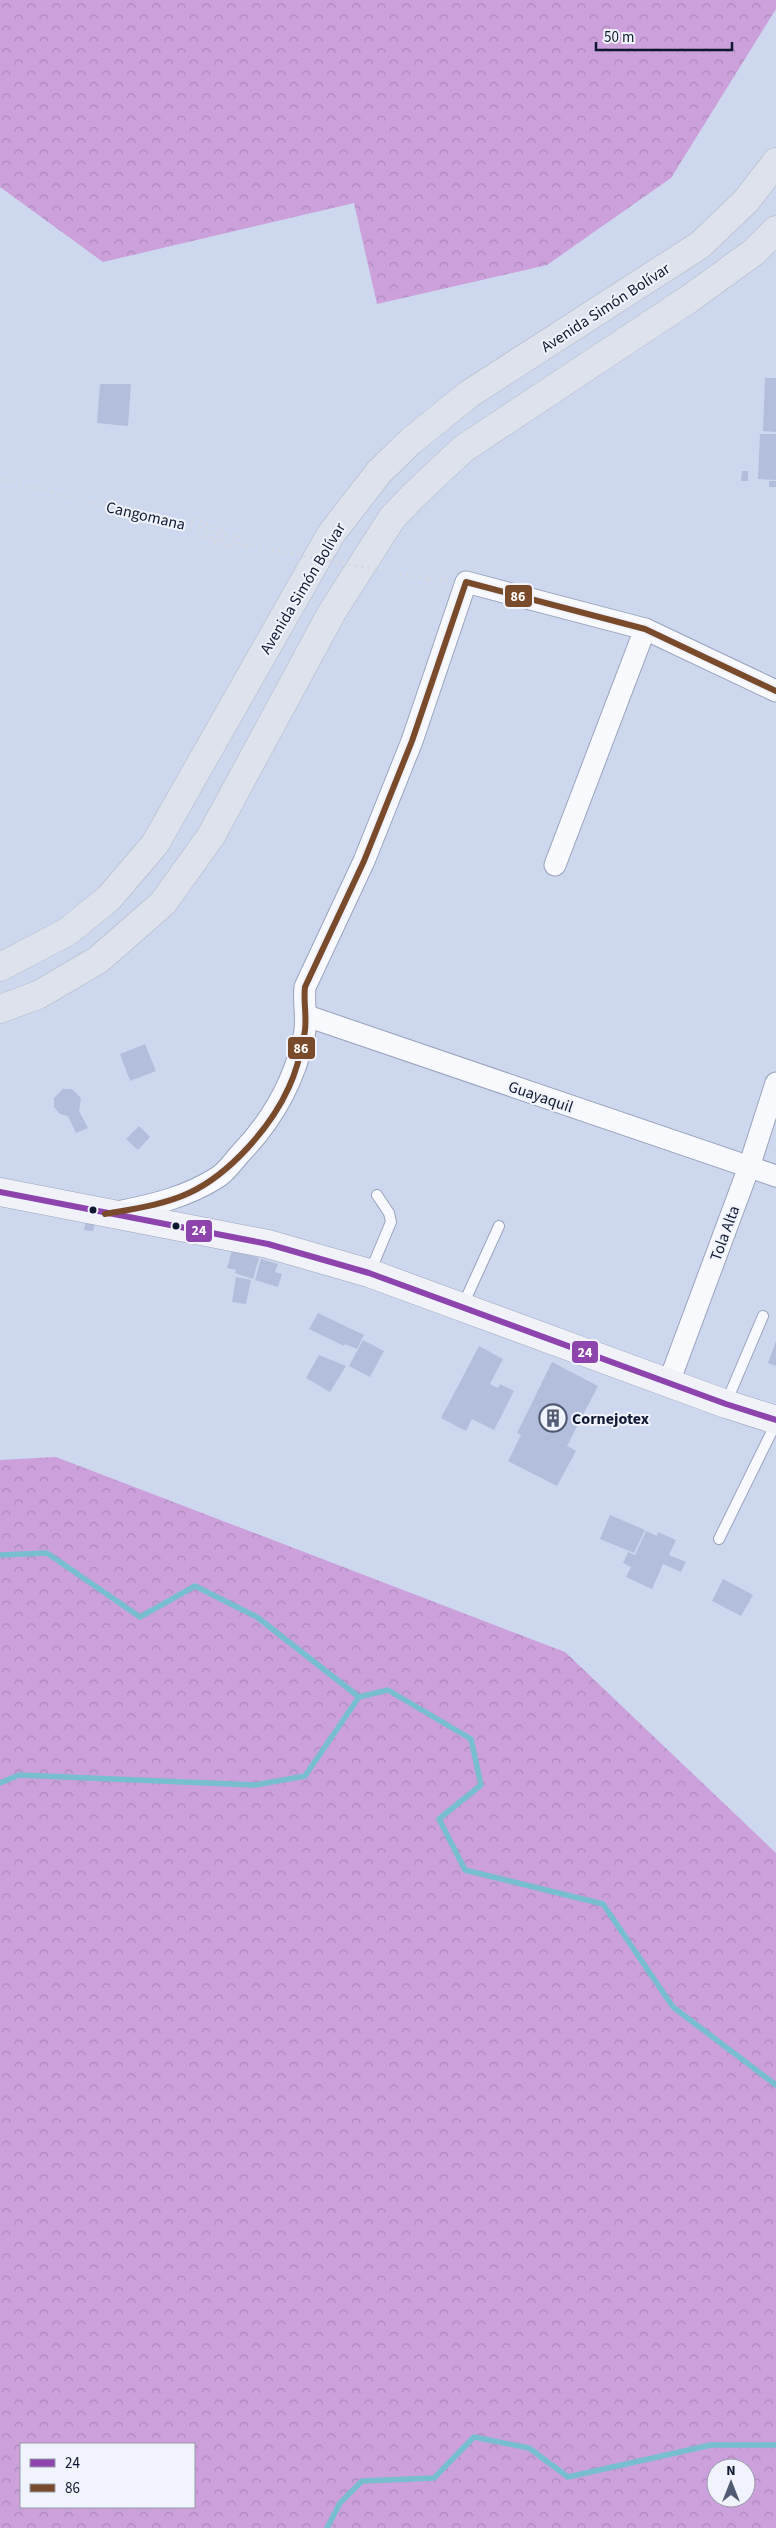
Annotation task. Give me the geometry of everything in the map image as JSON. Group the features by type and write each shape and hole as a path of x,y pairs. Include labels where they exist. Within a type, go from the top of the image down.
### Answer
{"highway":[{"name":"Avenida Simón Bolívar","path":"0,967 67,932 109,898 155,844 331,534 379,472 411,441 469,394 700,245 746,201 776,162"},
{"path":"0,1009 38,995 98,960 163,903 211,836 332,612 392,518 414,495 463,449 689,299 754,252 776,230"}],"street":[{"path":"105,1214 151,1206 189,1193 220,1176 275,1113 290,1086 304,1036 307,1016 303,1003 305,987 364,861 412,741 466,582 645,629 776,691"},
{"path":"555,865 645,629"},
{"name":"Guayaquil","path":"307,1016 776,1176"},
{"name":"Tola Alta","path":"669,1382 749,1167 776,1083"},
{"path":"0,1192 105,1214 268,1244 369,1273 776,1421"}],"lane":[{"path":"369,1273 391,1222 389,1213 377,1195"},
{"path":"462,1306 499,1226"},
{"path":"726,1404 764,1316"},
{"path":"719,1539 776,1421"}],"path":[{"name":"Cangomana","path":"0,479 191,528 192,518 201,520 198,537 204,540 207,524 214,526 212,542 217,544 220,530 226,532 223,545 230,547 232,535 240,536 238,544 427,578"}],"green space":[{"path":"0,0 776,0 776,9 671,178 547,265 377,304 354,203 103,262 0,187"},
{"path":"56,1457 565,1652 776,1853 776,2528 0,2528 0,1460"}],"building":[{"path":"765,378 776,378 776,432 763,431"},
{"path":"100,384 131,384 128,426 97,423"},
{"path":"760,434 776,434 776,480 758,479"},
{"path":"742,471 748,471 748,481 741,481"},
{"path":"769,481 776,481 776,487 769,487"},
{"path":"145,1044 156,1071 130,1081 120,1054"},
{"path":"63,1089 72,1089 81,1098 79,1111 88,1128 76,1133 68,1116 60,1114 54,1107 54,1098"},
{"path":"139,1126 150,1137 138,1150 126,1139"},
{"path":"86,1221 95,1223 93,1231 84,1230"},
{"path":"232,1250 259,1258 253,1279 235,1273 236,1270 227,1268"},
{"path":"261,1259 278,1264 275,1272 282,1274 278,1287 255,1280"},
{"path":"236,1277 251,1280 246,1304 232,1302"},
{"path":"318,1313 364,1335 357,1349 345,1344 344,1346 309,1329"},
{"path":"363,1340 384,1351 370,1377 349,1366"},
{"path":"776,1341 776,1366 768,1363"},
{"path":"479,1346 503,1359 490,1384 498,1388 500,1384 514,1391 494,1430 472,1419 466,1431 441,1418"},
{"path":"319,1355 346,1366 330,1392 306,1378"},
{"name":"Cornejotex","path":"552,1362 598,1386 567,1446 576,1451 557,1486 508,1461 521,1435 517,1433"},
{"path":"610,1515 645,1530 634,1553 600,1539"},
{"path":"646,1531 657,1536 658,1532 676,1540 669,1555 686,1562 681,1572 663,1564 652,1589 626,1577 631,1567 623,1563 628,1552 635,1555"},
{"path":"723,1579 753,1595 741,1616 712,1601"}],"waterway":[{"path":"0,1555 47,1553 140,1617 195,1586 257,1617 359,1697 388,1690 471,1739 481,1785 439,1819 465,1870 603,1904 673,2007 776,2085"},
{"path":"0,1783 19,1775 255,1785 305,1776 359,1697"},
{"path":"327,2528 340,2503 362,2481 434,2478 474,2437 529,2448 568,2477 711,2445 776,2445"}],"transit line":[{"name":"86","path":"105,1214 169,1201 204,1185 234,1162 272,1118 289,1087 298,1062 306,1024 305,987 364,861 412,741 466,582 645,629 776,691"},
{"name":"24","path":"0,1192 268,1244 369,1273 726,1404 776,1420"}],"place":[{"name":"Cornejotex","path":"553,1418"}]}
